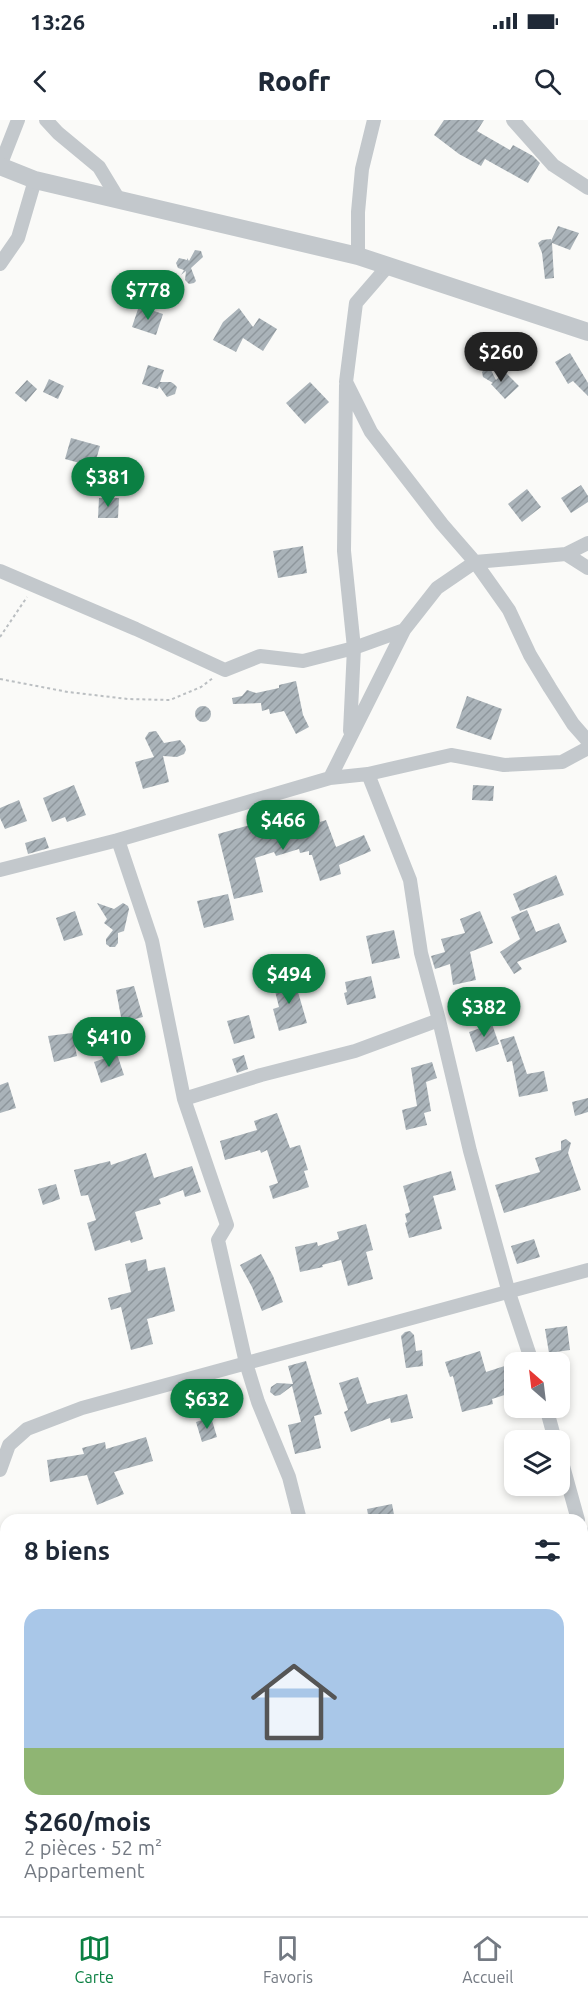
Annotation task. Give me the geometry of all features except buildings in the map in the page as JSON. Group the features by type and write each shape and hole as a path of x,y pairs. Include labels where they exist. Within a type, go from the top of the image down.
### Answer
{"street":[{"path":"18,120 0,166 35,180 358,256 588,332"},
{"path":"46,120 99,167 119,200"},
{"path":"358,256 358,212 362,169 374,120"},
{"path":"513,120 553,165 588,188"},
{"path":"0,264 18,237 35,180"},
{"path":"350,736 354,648 344,551 346,382 356,303 388,266"},
{"path":"346,382 371,432 441,524 475,562 509,610 530,655 573,724 588,741"},
{"path":"330,778 404,630 437,588 475,562 566,554 588,543"},
{"path":"566,554 588,568"},
{"path":"0,571 225,670 260,657 303,661 354,648 404,630"},
{"path":"0,870 118,840 330,778 368,774 451,755 504,765 562,762 588,748"},
{"path":"368,774 410,880 421,953 470,1151 509,1293 529,1352"},
{"path":"118,840 152,941 184,1099 227,1225 218,1240 246,1363 258,1402 289,1477 298,1514"},
{"path":"184,1099 261,1075 355,1051 439,1020"},
{"path":"0,1470 9,1445 27,1429 82,1408 588,1270"},
{"path":"570,1491 576,1514"}],"path":[{"path":"0,637 34,586"},
{"path":"0,680 68,692 128,699 170,700 201,687 225,670"}]}
